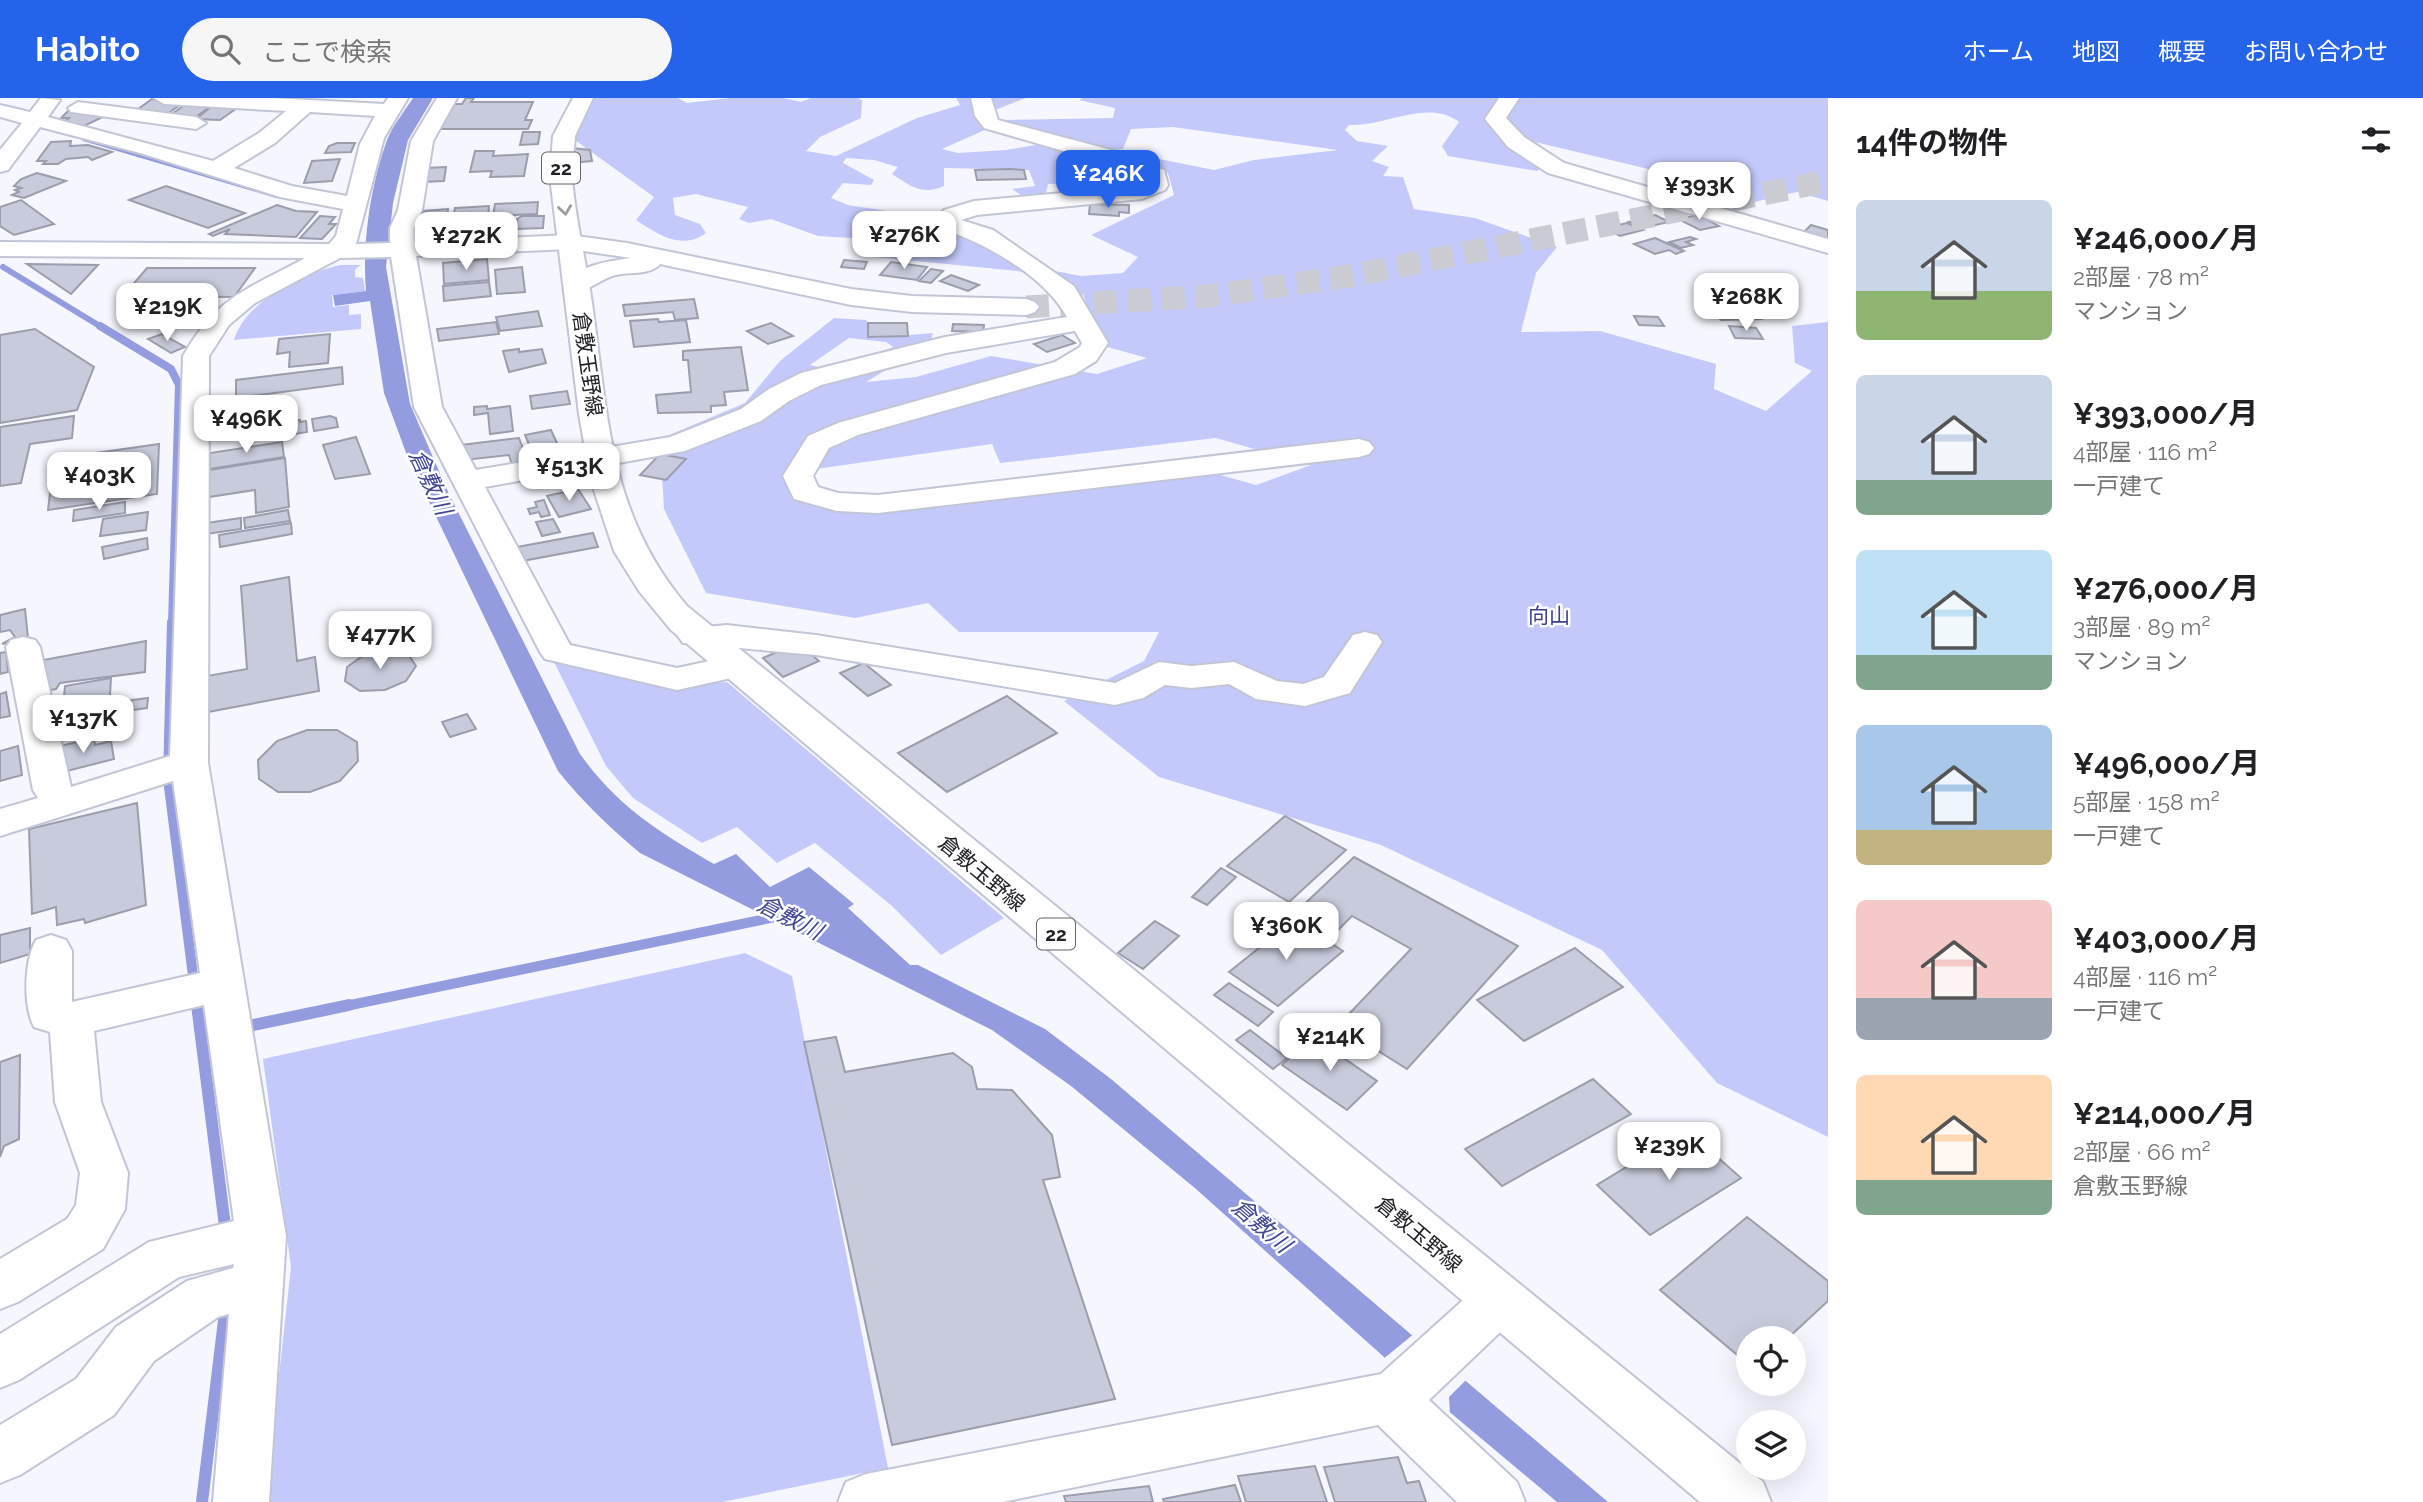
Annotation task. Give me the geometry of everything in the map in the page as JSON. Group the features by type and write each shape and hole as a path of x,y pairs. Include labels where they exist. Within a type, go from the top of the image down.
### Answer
{"street":[{"path":"164,98 305,106 394,105"},
{"path":"447,98 422,141 410,210 397,250 412,294 428,407 557,652 677,678 733,667"},
{"name":"倉敷玉野線","path":"583,98 563,139 560,175 577,285 585,363 613,508 626,542 646,577 695,636 1743,1502"},
{"path":"981,98 985,116 991,124 1103,155 1156,175 1157,185 1142,192 974,208 952,215 945,222 985,235 1065,291 1096,343 1082,360 1065,368 883,418 818,442 798,476 805,493 836,502 878,504 1359,448"},
{"path":"1509,98 1495,119 1516,142 1556,167 1698,211 1828,246"},
{"path":"177,156 217,132 246,102"},
{"path":"349,251 354,204 372,141 394,105"},
{"path":"215,170 267,138 305,106"},
{"path":"0,111 44,107 267,138"},
{"path":"44,107 215,170 288,192 354,204"},
{"path":"0,165 44,107"},
{"path":"0,249 349,251 570,242 639,252 802,289 912,304 1026,307"},
{"path":"639,252 666,247 817,276 929,290 1032,291 1043,300 1049,327"},
{"path":"241,1502 237,1266 211,1003 171,761 183,376 204,340 230,307 349,251"},
{"path":"577,285 593,274 631,264 697,266"},
{"path":"802,289 798,305 804,308 926,320 944,329 952,344"},
{"path":"467,481 675,444 712,433 751,415 779,395 811,379 952,344 1083,322"},
{"path":"695,636 727,635 816,645 1115,694 1130,690 1159,673 1191,677 1234,673 1269,691 1305,695 1337,685 1365,642"},
{"path":"23,647 52,790"},
{"path":"0,806 52,790 171,761"},
{"path":"0,823 171,761"},
{"path":"51,951 50,1015 71,1019 211,1003"},
{"path":"0,1286 85,1234 100,1209 104,1172 78,1102 71,1019"},
{"path":"0,1363 167,1258 237,1266"},
{"path":"0,1456 95,1396 135,1344 205,1297 237,1266"},
{"path":"866,1502 1394,1395 1499,1300"},
{"path":"1394,1395 1497,1502"}],"green space":[{"name":"向山","path":"589,98 678,98 687,103 730,98 783,98 801,102 811,98 858,98 862,100 861,118 820,137 806,151 836,156 917,118 960,105 956,98 1026,98 995,110 997,120 1113,118 1115,108 1079,100 1082,98 1828,98 1828,201 1797,192 1725,209 1658,193 1665,173 1535,142 1490,126 1525,160 1543,167 1537,171 1448,156 1442,146 1459,122 1447,115 1406,115 1349,125 1345,130 1357,141 1388,146 1372,161 1389,167 1383,176 1403,177 1414,209 1475,218 1557,247 1536,273 1521,332 1600,331 1716,364 1714,389 1766,411 1812,371 1795,363 1792,326 1828,322 1828,1137 1717,1083 1602,950 1381,845 1159,777 1064,701 1144,661 1159,632 959,632 928,603 855,618 706,593 664,509 660,439 745,403 780,361 834,318 866,320 875,338 933,333 930,343 866,382 916,377 991,356 1097,374 1147,358 1100,345 1083,294 1027,272 864,256 868,239 818,236 771,219 749,223 739,219 748,207 696,194 673,198 675,215 700,224 706,233 688,241 670,238 636,220 654,197 565,133","holes":["1173,127 1338,150 1254,160 1214,170 1124,152 1105,153 1133,159 1168,173 1174,195 1091,235 1138,257 1123,273 1081,276 1013,263 986,243 928,229 920,216 848,205 831,198 843,183 871,185 874,180 843,163 846,158 874,160 898,167 892,174 923,190 944,186 944,168 1029,170 1035,186 1012,189 1027,199 1045,197 1048,184 1082,183 1134,188 1150,180 1048,143 1006,150 958,153 942,149 987,129 1026,128 1112,150 1123,149 1131,129","849,338 886,342 893,347 832,370 810,365","1216,438 1311,465 1256,485 1203,470 894,508 822,491 813,480 816,469 992,444 1000,463"]},
{"path":"340,265 361,265 355,269 355,277 363,278 365,291 332,295 333,307 349,305 349,315 361,314 361,329 234,340 250,313 277,291 309,275"},
{"path":"550,654 685,685 727,682 1004,918 941,955 892,906 815,843 777,863 737,827 702,843 633,798 606,766"},
{"path":"745,953 792,976 888,1468 722,1502 265,1502 291,1267 263,1059"}],"water":[{"name":"倉敷川","path":"413,98 433,98 408,140 393,203 386,267 410,404 448,492 580,754 594,773 641,817 714,864 736,854 770,887 809,867 854,904 848,908 910,965 918,965 1045,1029 1111,1079 1608,1502 1557,1502 1384,1357 1196,1189 1071,1086 992,1030 640,853 567,782 558,771 408,458 384,393 370,301 335,306 333,295 366,291 366,235 376,177 389,134"}],"pier":[{"path":"1415,1333 1467,1379 1449,1397 1450,1415 1382,1360"}],"building":[{"path":"466,98 474,98 471,102 533,102 525,120 532,120 528,129 439,129 454,104 462,104"},
{"path":"152,99 177,101 180,105 167,114 134,112"},
{"path":"186,104 208,108 193,119 169,116"},
{"path":"212,106 237,108 220,120 196,119"},
{"path":"71,108 109,114 84,126 63,123 69,118 61,118"},
{"path":"523,132 540,132 538,144 520,145"},
{"path":"71,141 70,146 88,145 112,152 92,160 88,157 66,159 58,164 43,164 46,161 37,161 51,142"},
{"path":"355,143 351,152 325,153 329,146"},
{"path":"572,148 590,150 592,161 571,163"},
{"path":"475,151 494,151 493,156 528,154 524,176 490,177 492,171 470,172"},
{"path":"340,159 332,181 304,183 312,161"},
{"path":"446,167 444,181 422,182 425,168"},
{"path":"975,170 1024,170 1026,179 977,180"},
{"path":"37,173 66,181 24,198 12,195 19,192 15,190 21,188 14,186 21,179"},
{"path":"166,186 245,213 208,228 129,200"},
{"path":"21,200 54,224 14,235 0,226 0,207"},
{"path":"538,202 537,214 493,216 495,204"},
{"path":"1090,204 1129,205 1129,213 1119,212 1119,216 1089,214"},
{"path":"277,205 296,211 317,212 296,237 225,234 230,229 213,236 209,234"},
{"path":"489,206 488,217 453,219 455,208"},
{"path":"448,209 447,219 422,221 423,211"},
{"path":"1655,215 1669,222 1642,228 1629,222"},
{"path":"1698,215 1719,226 1700,230 1678,219"},
{"path":"320,216 335,217 329,224 336,224 322,239 300,238"},
{"path":"522,216 544,216 543,228 516,229 517,219"},
{"path":"1627,223 1643,230 1620,236 1605,228"},
{"path":"1811,225 1828,230 1828,241 1803,233"},
{"path":"1690,237 1696,239 1686,242 1693,245 1681,248 1669,242"},
{"path":"1655,238 1684,251 1676,254 1669,250 1655,254 1634,244"},
{"path":"487,259 489,280 444,284 443,263"},
{"path":"844,260 867,262 864,269 841,267"},
{"path":"891,262 927,267 917,280 880,275"},
{"path":"27,264 98,265 71,294"},
{"path":"522,267 525,292 497,294 495,270"},
{"path":"147,268 255,268 234,297 123,296"},
{"path":"931,269 943,271 931,283 919,281"},
{"path":"951,275 979,285 968,291 940,281"},
{"path":"489,282 491,296 444,301 443,286"},
{"path":"694,299 698,318 675,320 673,312 625,316 623,305"},
{"path":"1750,308 1761,319 1721,320 1710,309"},
{"path":"538,311 542,326 500,331 496,317"},
{"path":"1634,316 1658,317 1664,326 1639,325"},
{"path":"658,319 659,322 686,320 690,342 634,347 630,321"},
{"path":"496,322 499,334 439,341 437,329"},
{"path":"771,323 793,336 768,344 747,331"},
{"path":"868,323 907,323 908,336 868,337"},
{"path":"953,324 984,325 983,332 952,331"},
{"path":"1729,326 1756,328 1763,339 1735,338"},
{"path":"35,329 94,367 77,410 0,423 0,335"},
{"path":"162,334 185,347 171,353 148,339"},
{"path":"330,334 328,363 289,367 290,352 277,354 279,339"},
{"path":"1062,335 1075,343 1047,352 1034,344"},
{"path":"741,347 748,390 724,392 726,405 711,406 711,412 658,413 656,395 691,392 688,360 683,360 683,351"},
{"path":"519,349 519,352 542,349 546,363 509,372 503,351"},
{"path":"342,367 343,384 236,398 236,380"},
{"path":"567,391 570,404 532,409 530,396"},
{"path":"487,406 487,409 510,406 513,431 490,434 488,413 474,415 474,407"},
{"path":"74,416 72,438 30,444 21,483 0,486 0,427"},
{"path":"330,416 336,418 338,427 314,431 312,419"},
{"path":"306,421 307,432 282,436 280,423"},
{"path":"551,430 563,456 536,461 525,435"},
{"path":"356,437 370,474 335,479 323,445"},
{"path":"519,438 528,462 512,465 509,455 464,460 460,445"},
{"path":"282,442 284,457 210,469 210,453"},
{"path":"159,444 157,494 48,510 54,459"},
{"path":"660,454 686,459 666,480 640,475"},
{"path":"285,458 289,507 256,513 255,490 209,497 209,470"},
{"path":"578,489 591,509 559,517 547,496"},
{"path":"544,500 550,515 541,517 539,512 530,514 528,509 537,507 535,502"},
{"path":"125,502 125,513 73,521 74,510"},
{"path":"288,510 290,521 245,528 244,518"},
{"path":"148,512 146,530 100,536 103,519"},
{"path":"241,518 241,529 206,534 206,523"},
{"path":"553,519 560,532 542,536 536,522"},
{"path":"291,523 292,534 220,547 219,535"},
{"path":"593,533 598,547 522,561 517,547"},
{"path":"147,538 148,549 104,559 102,547"},
{"path":"289,577 297,661 315,657 319,691 208,712 207,676 247,669 241,586"},
{"path":"25,609 28,638 2,644 15,637 10,630 0,632 0,615"},
{"path":"146,641 145,672 60,683 56,689 40,692 43,660"},
{"path":"798,643 819,661 783,677 763,658"},
{"path":"387,649 408,654 416,666 406,681 385,690 360,691 345,681 347,667 364,655"},
{"path":"6,652 8,672 0,674 0,653"},
{"path":"864,663 891,685 868,696 840,673"},
{"path":"111,678 109,712 62,720 65,686"},
{"path":"6,692 10,716 0,718 0,694"},
{"path":"1007,696 1057,733 947,792 898,753"},
{"path":"148,698 147,708 117,712 118,702"},
{"path":"467,714 476,729 450,737 442,722"},
{"path":"307,730 337,730 357,742 358,761 340,781 310,792 278,792 259,779 258,760 277,741"},
{"path":"94,738 95,745 111,741 114,759 59,773 56,747"},
{"path":"18,746 22,775 0,781 0,751"},
{"path":"137,803 146,905 85,923 84,919 57,925 56,907 32,914 29,829"},
{"path":"1285,816 1346,850 1289,902 1227,866"},
{"path":"1354,857 1518,946 1407,1069 1372,1047 1380,1038 1346,1017 1411,949 1352,916 1333,935 1295,913"},
{"path":"1221,868 1236,877 1207,905 1192,897"},
{"path":"1295,919 1343,951 1278,1006 1229,972"},
{"path":"1155,921 1179,936 1143,969 1118,953"},
{"path":"30,928 30,954 0,963 0,935"},
{"path":"1575,948 1623,987 1524,1041 1477,1000"},
{"path":"1229,983 1273,1012 1258,1026 1214,995"},
{"path":"1250,1030 1287,1058 1273,1069 1236,1040"},
{"path":"836,1037 845,1072 953,1053 972,1067 977,1089 1012,1090 1052,1135 1060,1177 1043,1180 1115,1399 892,1445 804,1042"},
{"path":"1313,1037 1377,1081 1347,1110 1282,1065"},
{"path":"20,1055 19,1139 4,1146 0,1157 0,1062"},
{"path":"1593,1079 1631,1114 1502,1186 1465,1149"},
{"path":"1687,1130 1741,1178 1650,1235 1597,1185"},
{"path":"1747,1217 1828,1281 1828,1301 1801,1326 1736,1326 1736,1354 1660,1290"},
{"path":"1398,1457 1407,1483 1419,1481 1426,1502 1335,1502 1324,1467"},
{"path":"1315,1466 1327,1502 1246,1502 1238,1476"},
{"path":"1235,1485 1241,1502 1164,1502 1163,1499"},
{"path":"1149,1486 1153,1502 1066,1502 1064,1496"}],"waterway":[{"path":"84,138 277,195"},
{"path":"3,267 103,328"},
{"path":"100,326 171,369 179,385 172,624"},
{"path":"172,622 168,779 197,1007"},
{"name":"倉敷川","path":"341,1007 780,916"},
{"path":"197,1005 226,1234"},
{"path":"239,1028 349,1005"},
{"path":"202,1502 226,1304"}],"tunnel":[{"path":"1026,307 1209,296 1350,276 1828,181"}]}
